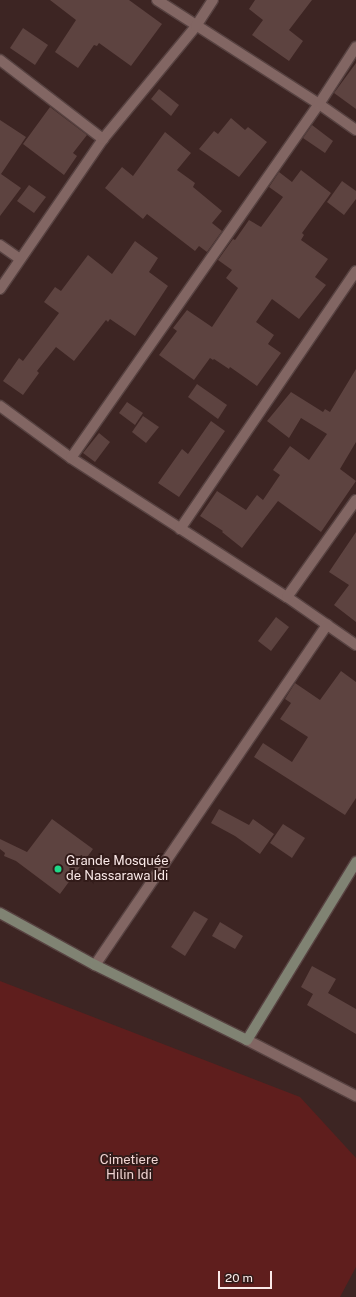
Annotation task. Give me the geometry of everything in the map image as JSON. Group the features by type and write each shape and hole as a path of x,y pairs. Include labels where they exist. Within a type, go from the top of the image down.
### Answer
{"street":[{"path":"157,0 356,130"},
{"path":"0,289 103,139 196,26 213,0"},
{"path":"71,458 318,104 356,47"},
{"path":"0,60 103,139"},
{"path":"0,245 20,259"},
{"path":"180,529 356,271"},
{"path":"0,406 71,458 287,597 356,645"},
{"path":"287,597 356,500"},
{"path":"95,965 327,625"},
{"path":"246,1040 356,862"},
{"path":"0,913 95,965 356,1096"}],"green space":[{"name":"Cimetiere Hilin Idi","path":"0,981 300,1097 356,1158 356,1267 340,1297 0,1297"}],"building":[{"path":"50,0 129,0 162,24 131,66 99,43 97,46 94,45 78,68 55,52 76,20"},
{"path":"255,0 312,0 289,30 303,41 289,61 252,35 263,20 249,9"},
{"path":"23,28 48,45 35,65 10,48"},
{"path":"356,63 356,109 334,93"},
{"path":"159,89 179,105 171,116 151,99"},
{"path":"50,107 87,135 73,153 77,156 64,175 23,144"},
{"path":"231,118 245,130 248,127 267,142 239,177 199,149 214,131 218,134"},
{"path":"0,120 26,137 1,174 21,188 0,216"},
{"path":"312,125 333,141 325,153 303,138"},
{"path":"165,132 191,153 177,170 195,183 193,187 222,211 212,223 222,231 207,252 199,246 195,251 147,214 143,219 105,188 122,167 133,176"},
{"path":"301,170 331,193 302,233 304,235 301,240 328,259 315,277 326,285 299,319 272,299 256,322 274,335 268,344 281,353 257,386 230,367 229,369 210,358 194,380 159,355 177,331 173,328 187,310 212,327 238,288 226,278 232,270 218,260 249,220 261,227 283,197 269,187 279,172 292,182"},
{"path":"342,181 356,191 356,199 344,215 327,202"},
{"path":"29,185 46,197 34,213 17,201"},
{"path":"135,241 158,258 149,272 168,286 135,336 110,319 108,322 106,320 74,361 56,347 37,371 39,373 23,395 3,381 19,358 23,361 59,313 44,302 55,287 61,291 88,255 112,274"},
{"path":"356,369 356,442 340,469 356,481 321,532 278,501 242,548 222,532 223,531 200,516 217,491 246,510 257,495 263,500 280,475 273,470 290,446 309,460 327,434 301,418 289,438 267,421 291,392 323,412 325,409 330,412"},
{"path":"197,384 227,405 218,419 188,397"},
{"path":"127,402 143,413 135,425 119,413"},
{"path":"143,416 159,427 146,443 132,432"},
{"path":"211,421 225,431 179,497 158,483 182,449 188,454"},
{"path":"99,433 110,442 95,462 83,453"},
{"path":"356,532 356,622 334,605 349,585 329,572"},
{"path":"276,617 289,627 271,651 258,641"},
{"path":"341,671 356,682 356,798 345,815 254,757 263,743 292,762 308,737 280,719 291,703 285,699 295,683 320,700"},
{"path":"219,809 249,825 253,819 274,834 260,854 235,836 211,823"},
{"path":"52,819 93,849 60,894 16,861 4,856 5,853 0,849 0,839 27,852"},
{"path":"283,824 305,838 292,858 270,843"},
{"path":"194,911 208,919 185,956 171,947"},
{"path":"220,922 243,936 235,949 212,936"},
{"path":"312,966 336,979 328,993 356,1009 356,1034 307,1005 313,994 301,987"}],"place":[{"name":"Grande Mosquée de Nassarawa Idi","path":"58,869"}]}
